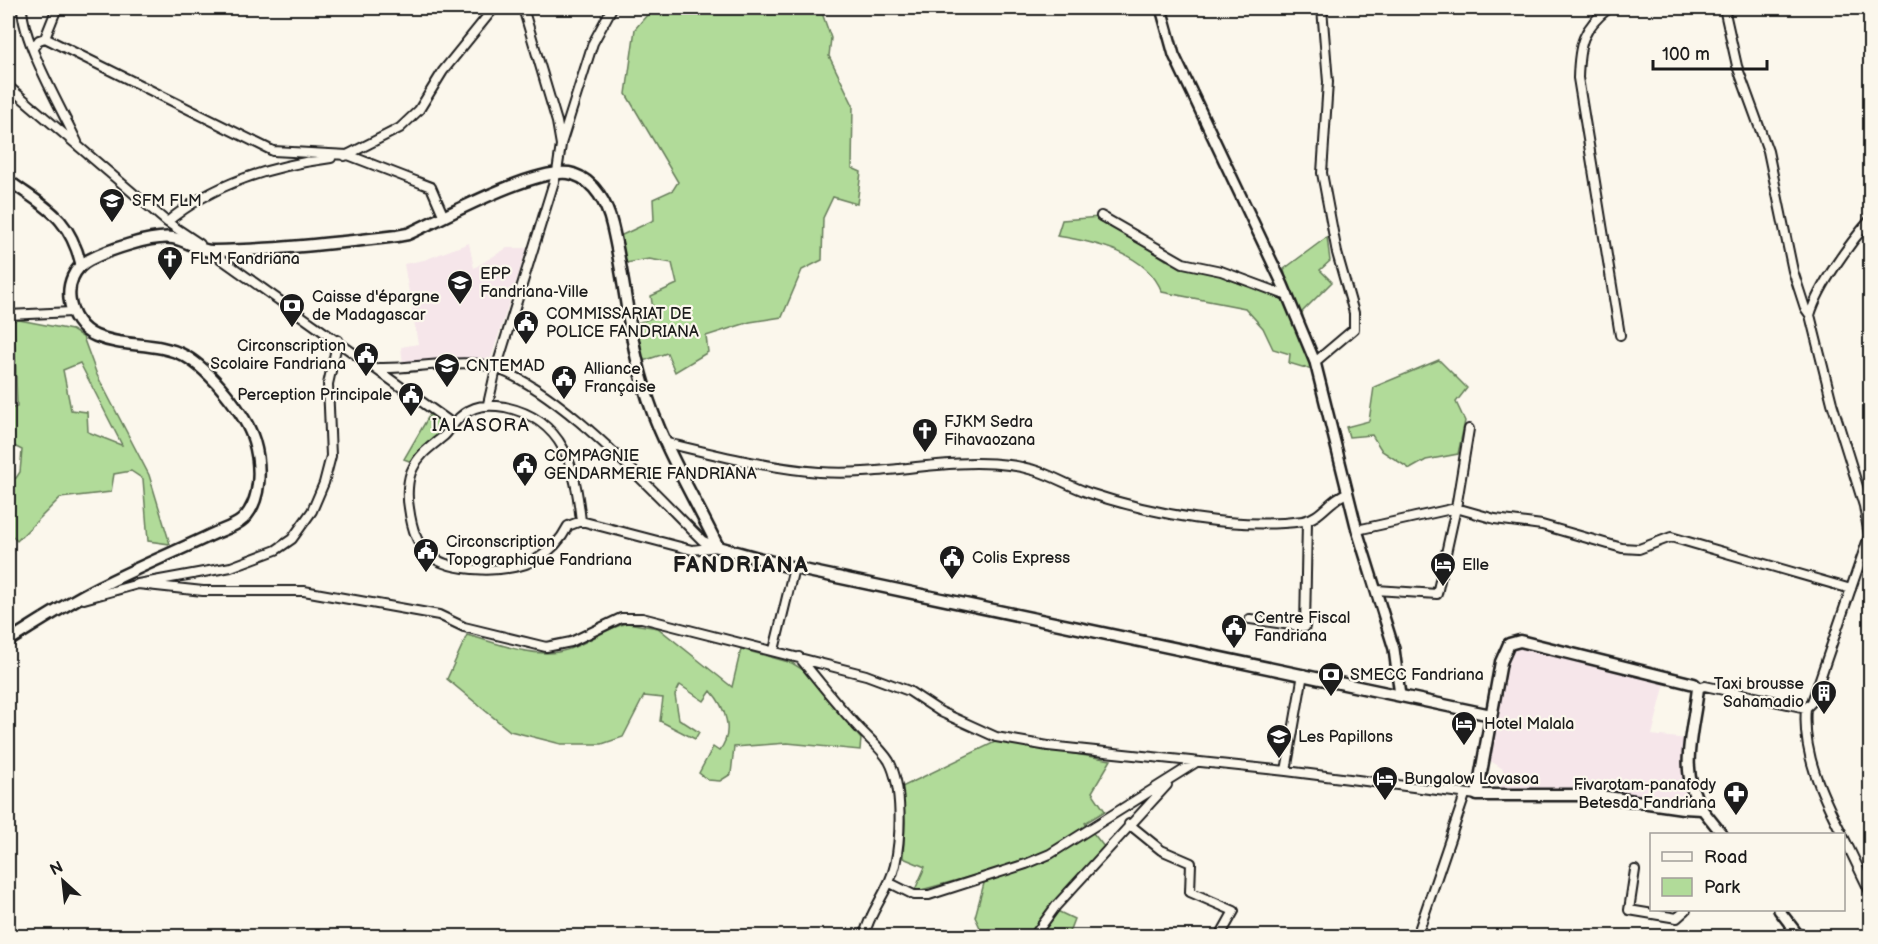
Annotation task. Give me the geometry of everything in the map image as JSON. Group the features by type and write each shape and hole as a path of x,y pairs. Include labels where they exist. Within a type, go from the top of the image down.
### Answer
{"main road":[{"path":"8,641 71,602 242,520 257,492 258,464 254,440 236,407 201,368 185,356 156,346 126,346 94,336 78,325 72,312 71,278 81,264 96,256 154,238 173,238 210,252 397,236 531,178 557,172 574,174 600,193 612,224 644,386 668,443 718,547 794,568 1491,715"},
{"path":"1520,640 1694,684 1698,688 1688,745 1688,763 1694,796 1702,808 1683,808 1593,795 1477,795 1504,652 1509,644 1520,640"}],"street":[{"path":"22,8 22,18 33,48 78,146"},
{"path":"45,38 57,8"},
{"path":"167,222 186,206 230,182 288,164 348,155 400,128 419,110 443,71 494,8"},
{"path":"523,8 561,145"},
{"path":"488,404 496,369 557,172 561,145 593,43 612,8"},
{"path":"1161,8 1174,55 1288,296 1315,362 1357,530 1394,649 1400,694"},
{"path":"1315,362 1354,329 1354,313 1337,253 1322,173 1328,82 1322,8"},
{"path":"1609,8 1587,28 1579,48 1578,78 1620,334"},
{"path":"1725,8 1737,66 1768,151 1793,272 1805,308 1810,315 1832,403 1864,506 1869,536 1812,702 1806,708 1807,742 1818,785 1842,833"},
{"path":"33,48 39,40 45,38 273,151 348,155 431,187 444,217"},
{"path":"8,86 167,222 286,307 378,368 453,424"},
{"path":"8,180 53,211 67,228 81,264"},
{"path":"1101,216 1183,263 1221,271 1288,296"},
{"path":"1810,315 1814,302 1870,220"},
{"path":"8,315 72,312"},
{"path":"71,602 138,584 231,567 276,550 292,539 312,511 324,483 331,456 328,384 338,340"},
{"path":"378,368 407,369 479,364 496,369 530,385 586,427 703,541 718,547"},
{"path":"581,521 577,485 571,466 554,433 538,418 488,404 470,411 453,424 445,435 427,448 411,471 408,500 412,526 426,553 446,565 477,569 508,568 537,560 560,541 568,526 581,521 692,550 718,547"},
{"path":"1376,590 1437,594 1456,508 1468,429"},
{"path":"668,443 726,457 820,472 900,469 973,462 1011,465 1044,471 1088,492 1207,521 1263,524 1306,521 1340,495 1348,493"},
{"path":"1357,530 1456,508 1495,519 1542,525 1622,548 1639,549 1671,537 1851,589"},
{"path":"1250,619 1305,627 1306,521"},
{"path":"774,650 794,568"},
{"path":"138,584 203,591 304,591 439,615 464,627 546,647 571,642 604,625 630,618 675,625 866,675 909,691 941,712 996,737 1048,746 1286,771 1477,795"},
{"path":"798,656 858,728 882,751 893,772 899,826 890,883 869,918 864,936"},
{"path":"1286,771 1303,674"},
{"path":"1698,688 1705,686 1806,708"},
{"path":"890,883 914,895 929,895 1026,864 1050,854 1117,810 1172,780 1195,763"},
{"path":"1034,936 1129,824 1172,780"},
{"path":"1417,936 1466,795"},
{"path":"1702,808 1721,833"},
{"path":"1129,824 1161,850 1191,863 1190,892 1233,911 1220,936"},
{"path":"1845,840 1870,892"},
{"path":"1635,870 1629,910 1677,918 1684,911"},
{"path":"1780,911 1799,936"}],"shaded area":[{"name":"EPP Fandriana-Ville","path":"469,243 474,268 507,248 527,248 490,361 403,364 401,347 418,344 404,264 424,260"},
{"path":"1522,647 1665,683 1652,735 1687,739 1686,809 1500,791 1503,769 1489,760 1504,658 1514,649"}],"green space":[{"path":"653,8 815,8 822,13 831,38 829,56 853,105 852,168 861,172 857,204 833,197 823,218 822,260 802,270 782,317 750,322 706,336 708,352 675,372 667,353 643,361 637,323 654,317 651,296 677,284 672,263 649,259 626,263 620,236 654,220 653,199 673,190 678,182 626,94 635,29"},
{"path":"1100,217 1166,260 1210,267 1289,295 1284,269 1327,237 1330,261 1320,270 1332,282 1302,312 1312,370 1289,363 1290,354 1273,349 1263,328 1245,308 1162,292 1155,279 1145,268 1132,259 1103,246 1057,236 1062,220"},
{"path":"14,319 72,330 83,337 97,375 149,475 170,544 148,541 143,479 131,471 114,474 111,492 60,498 17,541 8,532 8,479 16,478 20,472 22,450 8,443 8,409 17,407","holes":["80,363 122,445 88,432 87,412 71,410 63,370"]},
{"path":"1439,360 1467,388 1456,402 1465,421 1458,454 1426,460 1410,469 1382,451 1372,435 1349,437 1346,427 1369,421 1374,387"},
{"path":"430,414 447,426 445,431 416,454 412,462 404,459"},
{"path":"627,623 658,628 732,687 741,649 792,663 805,671 861,739 860,750 787,743 734,747 731,774 720,781 708,780 699,773 713,747 719,751 724,744 727,728 724,712 711,691 704,701 680,685 675,695 679,719 699,732 695,739 660,721 663,698 644,696 623,737 602,744 561,744 510,731 447,679 467,635 512,648 547,653 576,647"},
{"path":"997,741 1111,760 1092,792 1105,811 1085,823 1105,848 1053,909 1074,919 1069,932 1072,936 984,936 975,917 987,872 914,892 925,867 903,858 905,822 902,787"}],"place":[{"name":"SFM FLM","path":"112,224"},
{"name":"FLM Fandriana","path":"170,282"},
{"name":"EPP Fandriana-Ville","path":"460,306"},
{"name":"Caisse d'épargne de Madagascar","path":"292,329"},
{"name":"COMMISSARIAT DE POLICE FANDRIANA","path":"526,346"},
{"name":"Circonscription Scolaire Fandriana","path":"366,378"},
{"name":"CNTEMAD","path":"447,389"},
{"name":"Alliance Française","path":"564,401"},
{"name":"Perception Principale","path":"411,418"},
{"name":"FJKM Sedra Fihavaozana","path":"925,454"},
{"name":"COMPAGNIE GENDARMERIE FANDRIANA","path":"525,488"},
{"name":"Circonscription Topographique Fandriana","path":"426,574"},
{"name":"Colis Express","path":"952,581"},
{"name":"Elle","path":"1443,588"},
{"name":"Centre Fiscal Fandriana","path":"1234,650"},
{"name":"SMECC Fandriana","path":"1331,698"},
{"name":"Taxi brousse Sahamadio","path":"1824,716"},
{"name":"Hotel Malala","path":"1464,747"},
{"name":"Les Papillons","path":"1279,760"},
{"name":"Bungalow Lovasoa","path":"1385,802"},
{"name":"Fivarotam-panafody Betesda Fandriana","path":"1736,817"}],"district":[{"name":"IALASORA","path":"481,425"},
{"name":"FANDRIANA","path":"741,565"}]}
